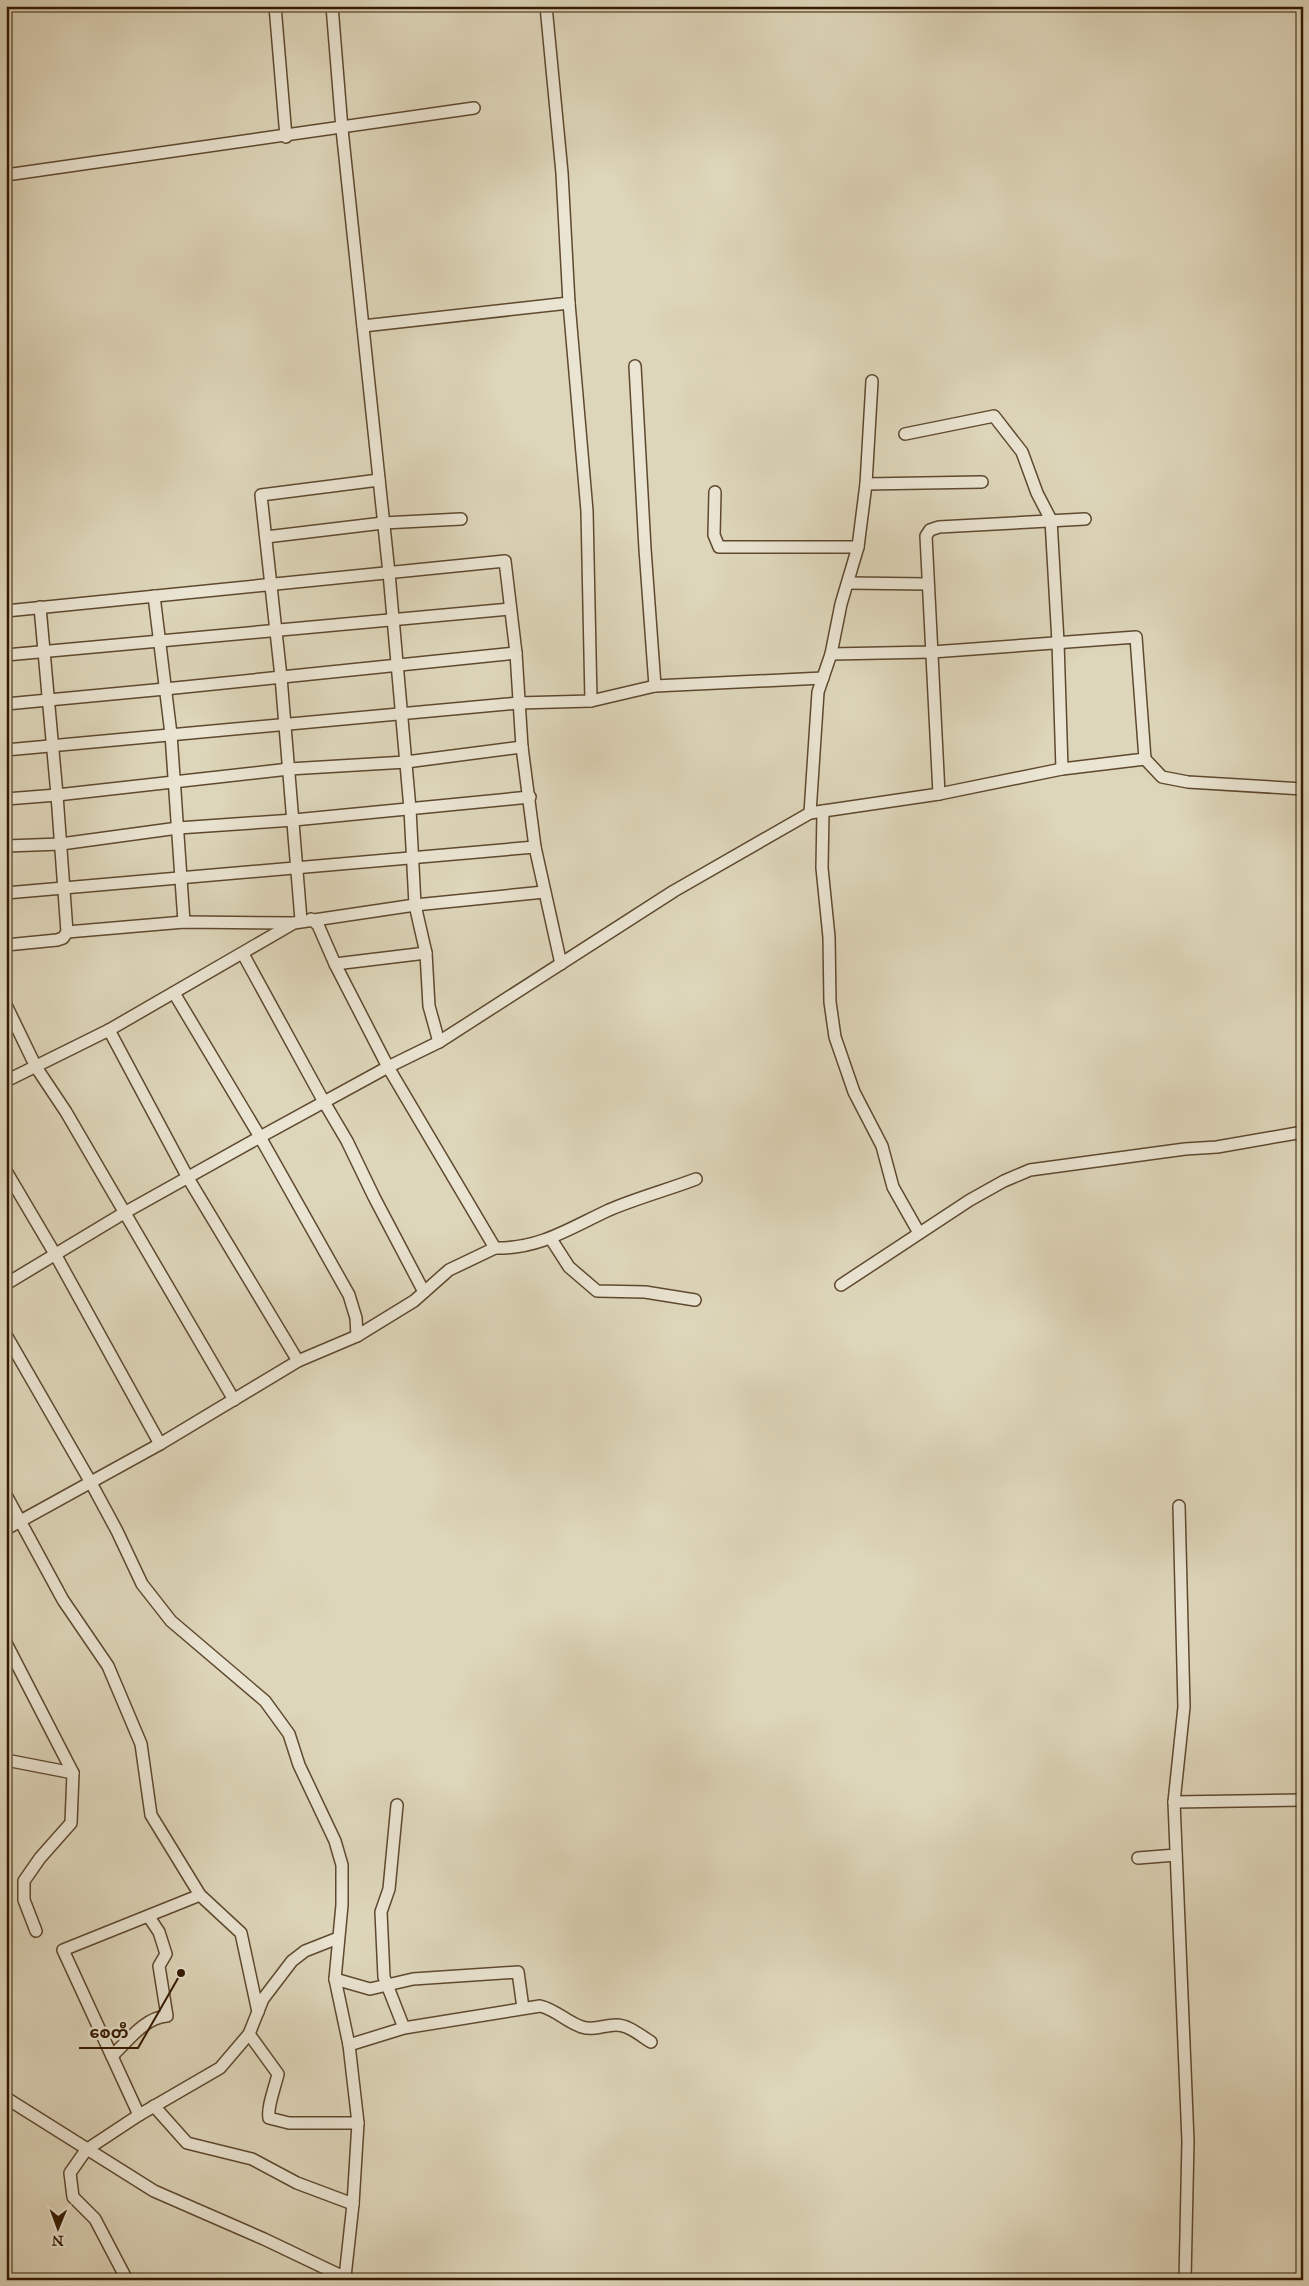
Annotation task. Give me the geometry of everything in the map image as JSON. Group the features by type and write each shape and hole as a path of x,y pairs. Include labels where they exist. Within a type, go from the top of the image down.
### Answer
{"street":[{"path":"275,6 286,137"},
{"path":"332,6 342,129 398,666 410,809 415,905 426,953 429,1006 439,1042"},
{"path":"546,6 562,173 569,303 587,512 591,701"},
{"path":"6,175 342,129 474,108"},
{"path":"363,326 569,303"},
{"path":"635,366 655,686"},
{"path":"810,813 818,692 832,654 841,604 858,547 866,484 872,381"},
{"path":"906,434 994,416 1022,452 1037,493 1051,520 1058,642 1062,769"},
{"path":"302,920 277,631 261,495 379,480"},
{"path":"866,484 982,482"},
{"path":"715,492 714,535 719,548 858,547"},
{"path":"266,537 383,523 461,519"},
{"path":"939,794 926,536 930,530 939,527 1085,519"},
{"path":"6,611 505,561 516,653 522,747 535,847 561,964"},
{"path":"848,583 928,584"},
{"path":"154,596 171,734 184,922"},
{"path":"6,945 57,940 63,938 67,932 40,607"},
{"path":"6,655 510,609"},
{"path":"832,654 932,652 1136,637 1145,759 1162,777 1188,782 1303,789"},
{"path":"6,704 516,653"},
{"path":"6,750 518,703 591,701 655,686 823,678"},
{"path":"6,799 289,769 406,762 522,747"},
{"path":"6,1284 124,1213 388,1067 439,1042 674,891 810,813 939,794 1062,769 1145,759"},
{"path":"6,846 61,844 178,828 294,820 530,797"},
{"path":"823,811 822,868 829,937 830,1002 835,1037 854,1092 882,1146 893,1187 919,1233"},
{"path":"6,893 413,856 535,847"},
{"path":"67,932 184,922 302,920 415,905 544,892"},
{"path":"6,1081 109,1030 302,920 318,925 335,964 388,1067 495,1248"},
{"path":"335,964 426,953"},
{"path":"243,954 347,1141 424,1292"},
{"path":"174,993 260,1137 349,1295 356,1318 357,1336"},
{"path":"6,1005 36,1067 66,1112 234,1400"},
{"path":"109,1030 188,1178 298,1361"},
{"path":"841,1285 970,1200 1004,1181 1030,1170 1185,1149 1217,1147 1303,1132"},
{"path":"6,1171 55,1254 160,1444"},
{"path":"6,1529 160,1444 298,1361 357,1336 414,1301 449,1270 495,1248 516,1248 551,1239 610,1210 696,1179"},
{"path":"551,1239 569,1267 597,1291 644,1292 695,1300"},
{"path":"6,1335 90,1481 117,1531 142,1584 171,1620 265,1701 289,1734 299,1765 335,1841 342,1865 342,1905 335,1979 349,2045 358,2123 348,2279 264,2239 154,2191 6,2098"},
{"path":"6,1494 63,1600 108,1666 141,1744 151,1815 200,1895 241,1933 258,2012"},
{"path":"1179,1506 1184,1708 1174,1802 1188,2141 1185,2280"},
{"path":"6,1643 73,1773 71,1823 40,1858 24,1881 24,1900 36,1931"},
{"path":"6,1760 73,1773"},
{"path":"1174,1802 1303,1800"},
{"path":"397,1804 389,1889 381,1912 384,1977 404,2028"},
{"path":"1138,1858 1176,1855"},
{"path":"139,2115 63,1950 150,1917 200,1895"},
{"path":"112,2056 154,2018 167,2016 159,1966 166,1954 159,1932 150,1917"},
{"path":"127,2280 95,2218 73,2197 70,2173 86,2150 139,2115 220,2068 249,2034 263,2000 292,1962 305,1950 338,1938"},
{"path":"335,1979 370,1989 414,1979 518,1972 523,2008"},
{"path":"349,2045 404,2028 540,2006 550,2009 580,2027 622,2026 651,2042"},
{"path":"249,2034 278,2074 273,2098 268,2110 269,2118 289,2123 358,2123"},
{"path":"154,2106 187,2143 252,2158 297,2183 353,2204"}],"place":[{"name":"စေတီ","path":"181,1973"}]}
